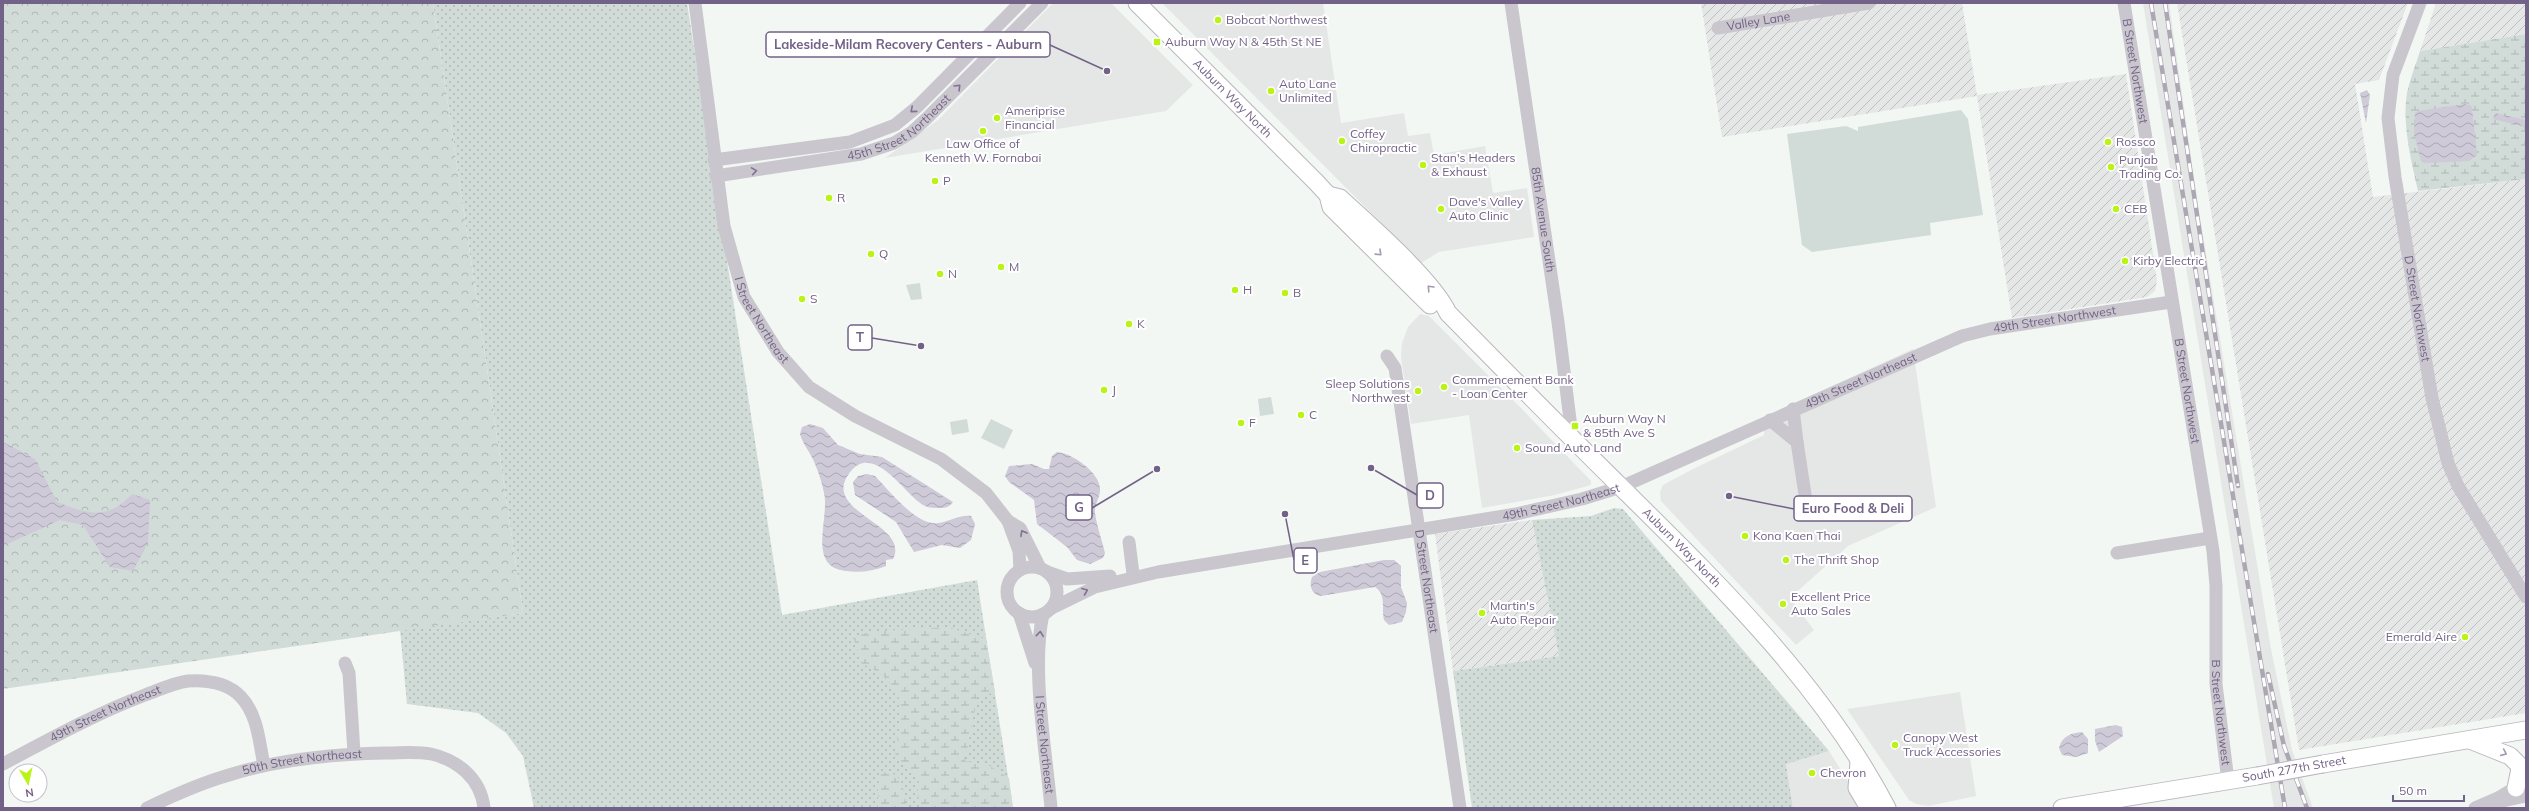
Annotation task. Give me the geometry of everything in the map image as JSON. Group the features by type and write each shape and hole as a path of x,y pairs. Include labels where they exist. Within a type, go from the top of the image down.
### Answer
{"main road":[{"name":"Auburn Way North","path":"1137,3 1328,197 1331,207 1434,309 1448,312"},
{"name":"Auburn Way North","path":"1328,197 1340,198 1368,224 1442,300 1448,312 1621,487 1692,556 1748,616 1825,711 1887,808"},
{"name":"South 277th Street","path":"2062,808 2526,730"},
{"path":"2468,739 2514,758 2520,769 2523,788"},
{"path":"1859,762 1857,788 1869,808"}],"street":[{"name":"I Street Northeast","path":"695,3 716,176 724,226 744,297 778,352 809,387 855,416 941,459 986,493 1008,521 1019,551 1020,570"},
{"name":"45th Street Northeast","path":"714,160 850,142 895,125 917,107 1020,3"},
{"name":"45th Street Northeast","path":"716,176 861,154 894,143 912,132 927,118 1042,3"},
{"name":"85th Avenue South","path":"1511,3 1558,322 1572,436"},
{"name":"Valley Lane","path":"1718,28 1869,3"},
{"name":"B Street Northwest","path":"2124,3 2216,581 2216,684 2228,781"},
{"name":"D Street Northwest","path":"2420,3 2393,75 2388,118 2395,178 2432,398 2448,463 2458,486 2526,597"},
{"name":"49th Street Northwest","path":"1939,344 1990,329 2171,302"},
{"name":"49th Street Northeast","path":"1047,612 1095,587 1158,572 1516,514 1582,499 1621,487 1939,344"},
{"name":"D Street Northeast","path":"1387,356 1395,368 1460,808"},
{"path":"1793,410 1808,514"},
{"path":"1770,420 1798,442"},
{"name":"I Street Northeast","path":"1008,521 1020,528 1043,570"},
{"path":"2117,553 2210,538"},
{"path":"1129,542 1133,574"},
{"path":"1032,567 1043,570 1054,582 1057,594 1047,612 1027,617 1012,608 1007,593 1011,578 1020,570 1032,567"},
{"name":"49th Street Northeast","path":"1043,570 1058,577 1079,579 1158,572"},
{"name":"I Street Northeast","path":"1047,612 1039,633 1040,681 1051,808"},
{"name":"I Street Northeast","path":"1019,613 1040,681"},
{"path":"345,663 349,673 354,754"},
{"name":"49th Street Northeast","path":"3,764 85,720 119,705 173,685 187,682 214,682 240,696 248,707 255,722 264,765"},
{"name":"50th Street Northeast","path":"148,808 186,789 264,765 312,757 354,754 431,754 447,759 462,768 480,788 484,808"},
{"path":"2477,807 2523,788"}],"shaded area":[{"path":"1053,3 1111,3 1193,85 1166,111 885,158 938,120"},
{"path":"1162,3 1323,3 1341,123 1404,113 1408,136 1430,133 1434,155 1485,146 1493,193 1527,188 1534,237 1439,252 1421,263"},
{"path":"1701,3 1962,3 1977,95 2126,74 2157,280 2155,291 2147,297 2012,318 1977,96 1722,137"},
{"path":"2143,3 2169,3 2197,199 2271,649 2292,750 2313,808 2274,808"},
{"path":"2177,3 2408,3 2379,80 2355,84 2373,197 2526,179 2526,713 2299,750"},
{"path":"2436,3 2526,3 2526,34 2420,51"},
{"path":"1420,314 1429,316 1521,408 1591,481 1591,485 1555,495 1482,508 1469,415 1411,424 1401,358 1402,343 1408,327"},
{"path":"1913,349 1936,507 1848,546 1790,598 1814,630 1796,645 1661,501 1660,492 1663,485 1764,435 1764,417"},
{"path":"1532,520 1559,656 1453,671 1435,534"},
{"path":"1960,692 1976,796 1928,806 1916,804 1909,800 1847,709"},
{"path":"1829,751 1859,799 1862,808 1793,808 1786,763"}],"green space":[{"path":"3,3 433,3 523,613 3,689"},
{"path":"433,3 687,3 782,615 977,580 1013,808 534,808 523,756 506,733 478,713 407,704 400,630 523,613"},
{"path":"2526,34 2526,179 2418,191 2406,130 2406,105 2408,88 2420,51"},
{"path":"1961,110 1968,119 1983,215 1930,223 1931,235 1812,252 1802,245 1787,134 1846,126 1858,131 1858,127"},
{"path":"920,283 922,299 911,300 906,285"},
{"path":"1271,397 1274,414 1260,416 1258,399"},
{"path":"967,419 969,432 952,435 950,422"},
{"path":"991,419 1013,430 1004,449 981,438"},
{"path":"1614,508 1623,509 1829,751 1786,764 1793,808 1472,808 1453,671 1559,656 1532,520 1591,516"},
{"path":"948,627 986,639 995,692 977,698 965,761 990,766 1009,778 1013,808 919,808 917,777 895,758 900,715 899,702 895,691 888,681 877,672 862,664 853,636 881,631"},
{"path":"888,772 894,774 901,781 906,808 878,808 878,780 882,773"}],"water":[{"path":"2367,90 2370,95 2366,123 2360,93"},
{"path":"2465,104 2470,105 2472,108 2477,155 2469,161 2424,163 2421,161 2414,133 2415,113 2418,111"},
{"path":"2495,113 2526,120 2526,127 2493,119"},
{"path":"810,424 823,428 838,445 860,454 882,457 953,502 952,504 944,508 927,507 918,501 880,467 870,463 860,464 851,471 844,485 846,497 854,507 879,526 889,536 895,547 893,559 886,560 886,566 866,571 851,572 834,568 827,561 823,551 824,493 819,474 800,434 802,427"},
{"path":"3,442 35,459 57,502 78,510 97,513 105,512 114,508 123,503 132,494 150,500 148,543 133,571 110,567 83,525 60,520 3,546"},
{"path":"1057,452 1070,456 1084,465 1096,477 1099,484 1100,493 1095,507 1095,513 1105,553 1103,558 1090,564 1077,560 1067,547 1037,524 1034,500 1009,482 1005,476 1009,466 1032,464 1044,469 1049,469 1052,456"},
{"path":"867,474 875,476 904,506 921,519 938,523 963,516 971,516 975,524 971,540 960,548 942,545 914,552 896,522 855,495 853,482 858,476"},
{"path":"1384,560 1394,560 1401,566 1401,587 1407,603 1406,612 1402,622 1389,625 1384,620 1381,594 1375,587 1321,596 1313,592 1311,583 1312,577 1320,572"},
{"path":"2116,725 2122,727 2123,736 2099,752 2095,741 2095,729"},
{"path":"2082,732 2088,739 2088,753 2076,757 2062,755 2059,748 2062,741 2071,734"}],"railway":[{"path":"2151,3 2285,808"},
{"path":"2165,3 2238,486"},
{"path":"2268,674 2284,746 2307,808"}],"place":[{"name":"Bobcat Northwest","path":"1218,20"},
{"name":"Auburn Way N & 45th St NE","path":"1157,42"},
{"name":"Lakeside-Milam Recovery Centers - Auburn","path":"1107,71"},
{"name":"Auto Lane Unlimited","path":"1271,91"},
{"name":"Ameriprise Financial","path":"997,118"},
{"name":"Law Office of Kenneth W. Fornabai","path":"983,131"},
{"name":"Coffey Chiropractic","path":"1342,141"},
{"name":"Rossco","path":"2108,142"},
{"name":"Stan's Headers & Exhaust","path":"1423,165"},
{"name":"Punjab Trading Co.","path":"2111,167"},
{"name":"P","path":"935,181"},
{"name":"R","path":"829,198"},
{"name":"Dave's Valley Auto Clinic","path":"1441,209"},
{"name":"CEB","path":"2116,209"},
{"name":"Q","path":"871,254"},
{"name":"Kirby Electric","path":"2125,261"},
{"name":"M","path":"1001,267"},
{"name":"N","path":"940,274"},
{"name":"H","path":"1235,290"},
{"name":"B","path":"1285,293"},
{"name":"S","path":"802,299"},
{"name":"K","path":"1129,324"},
{"name":"T","path":"921,346"},
{"name":"Commencement Bank - Loan Center","path":"1444,387"},
{"name":"J","path":"1104,390"},
{"name":"Sleep Solutions Northwest","path":"1418,391"},
{"name":"C","path":"1301,415"},
{"name":"F","path":"1241,423"},
{"name":"Auburn Way N & 85th Ave S","path":"1575,426"},
{"name":"Sound Auto Land","path":"1517,448"},
{"name":"D","path":"1371,468"},
{"name":"G","path":"1157,469"},
{"name":"Euro Food & Deli","path":"1729,496"},
{"name":"E","path":"1285,514"},
{"name":"Kona Kaen Thai","path":"1745,536"},
{"name":"The Thrift Shop","path":"1786,560"},
{"name":"Excellent Price Auto Sales","path":"1783,604"},
{"name":"Martin's Auto Repair","path":"1482,613"},
{"name":"Emerald Aire","path":"2465,637"},
{"name":"Canopy West Truck Accessories","path":"1895,745"},
{"name":"Chevron","path":"1812,773"}]}
